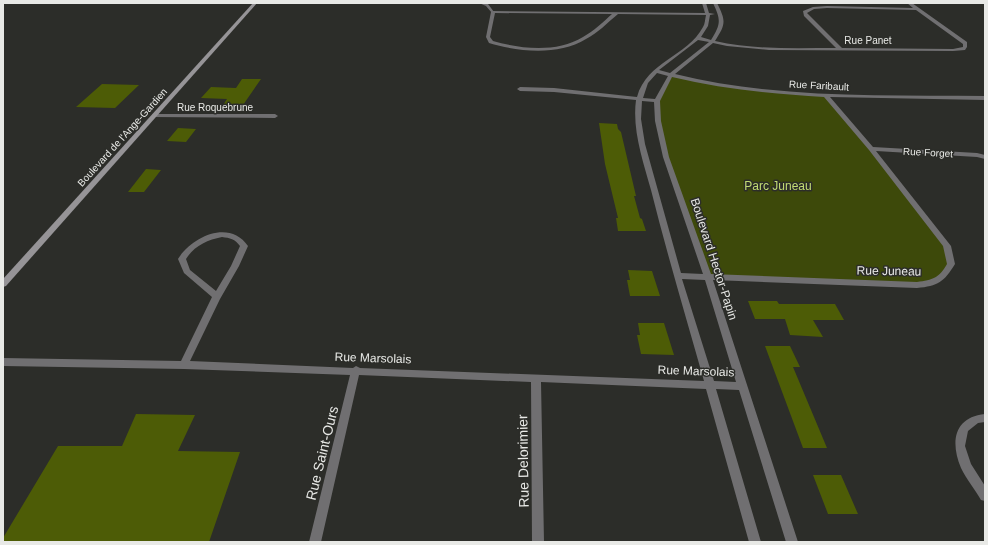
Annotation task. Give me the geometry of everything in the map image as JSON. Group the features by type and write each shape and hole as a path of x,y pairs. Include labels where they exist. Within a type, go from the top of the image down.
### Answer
{"main road":[{"name":"Boulevard de l'Ange-Gardien","path":"3,284 255,3"}],"street":[{"path":"704,3 708,14 708,25 698,38 655,71 647,81 639,98 638,123 677,276 755,542"},
{"path":"520,89 554,90 657,101 671,75 712,42 720,28 722,15 715,3"},
{"name":"Rue Panet","path":"698,38 746,48 769,49 953,50 962,49 965,47 965,43 909,3"},
{"path":"840,49 806,15 805,12 813,8 827,7 917,9"},
{"path":"617,13 591,34 571,45 539,48 509,47 491,42 488,37 493,12 617,13 708,14 722,15"},
{"name":"Rue Faribault","path":"655,71 729,87 825,95 985,98"},
{"name":"Rue Juneau","path":"677,276 917,285 932,283 945,276 951,264 946,246 871,149 825,95"},
{"name":"Boulevard Hector-Papin","path":"657,101 660,136 708,278 741,386 792,542"},
{"name":"Rue Roquebrune","path":"154,116 275,116"},
{"name":"Rue Forget","path":"871,149 977,155 985,157"},
{"path":"184,365 217,297 238,263 244,246 242,240 234,235 213,236 203,240 185,252 182,259 187,271 217,297"},
{"name":"Rue Marsolais","path":"3,362 356,370 536,379 741,386"},
{"name":"Rue Saint-Ours","path":"315,542 356,370"},
{"name":"Rue Delorimier","path":"536,379 538,542"},
{"path":"985,418 976,419 963,429 960,446 966,466 985,496"}],"lane":[{"path":"480,3 487,5 493,12"}],"green space":[{"name":"Parc Juneau","path":"671,75 729,87 825,95 942,239 951,264 932,283 708,278 666,157 657,111 664,86"}],"building":[{"path":"242,79 261,79 243,105 223,105 227,99 201,98 211,87 236,88"},
{"path":"102,84 139,85 115,108 76,107"},
{"path":"599,123 617,124 618,129 621,132 636,196 634,196 640,218 642,219 646,231 618,231 616,218 618,218 605,164"},
{"path":"178,128 196,129 186,142 167,141"},
{"path":"146,169 161,170 144,192 128,192"},
{"path":"628,270 652,271 660,296 630,296 627,280 630,280"},
{"path":"748,301 777,301 779,304 835,304 844,320 813,320 823,337 790,335 785,319 755,319"},
{"path":"638,323 664,323 674,355 641,354 637,335 640,335"},
{"path":"765,346 790,346 800,367 793,367 827,448 803,448"},
{"path":"136,414 195,415 178,451 240,452 209,542 3,542 3,538 58,446 122,446"},
{"path":"813,475 841,475 858,514 828,514"}]}
